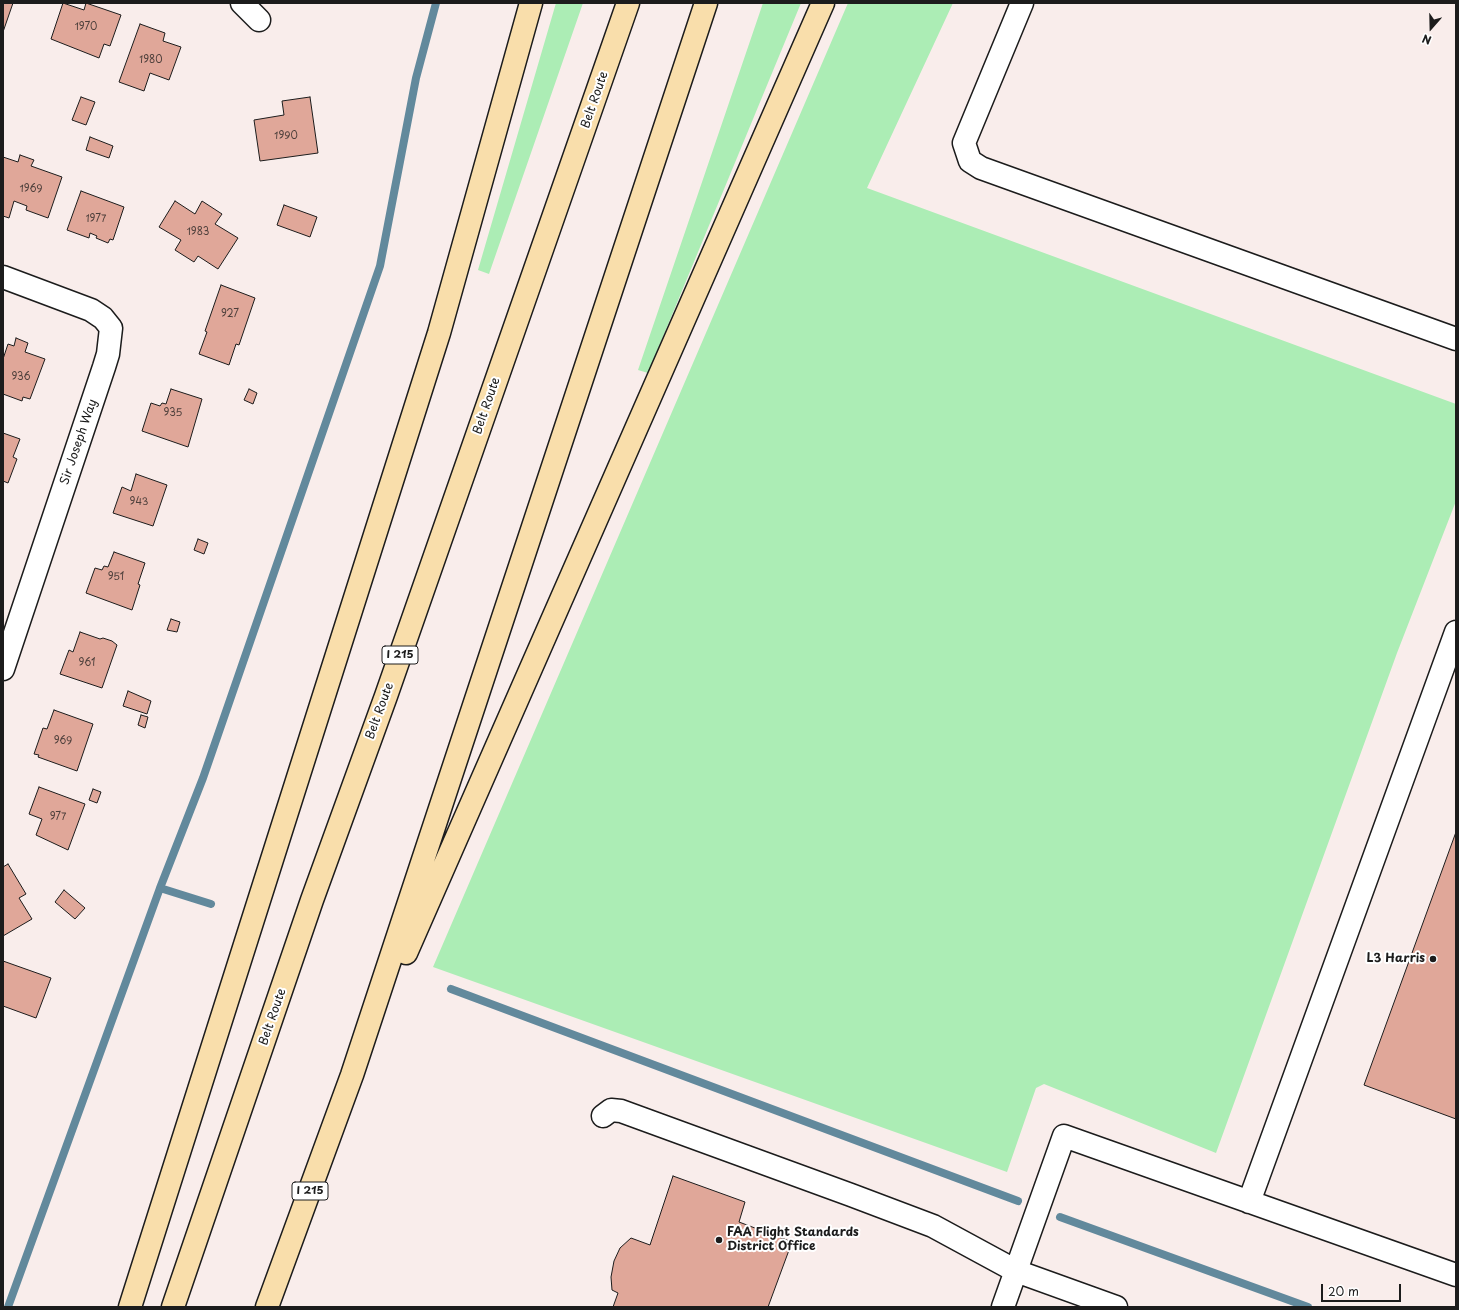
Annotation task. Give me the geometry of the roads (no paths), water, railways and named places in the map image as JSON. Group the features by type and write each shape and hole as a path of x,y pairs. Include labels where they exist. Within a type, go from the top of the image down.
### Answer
{"highway":[{"path":"130,1307 439,333 531,3"},
{"name":"Belt Route","path":"173,1307 312,900 386,696 628,3"},
{"name":"I 215","path":"267,1307 352,1075 706,3"},
{"path":"352,1075 823,3"}],"street":[{"path":"242,3 259,20"},
{"path":"1022,3 964,143 970,161 989,171 1456,340"},
{"name":"Sir Joseph Way","path":"3,277 91,310 103,318 111,328 108,354 104,367 3,669"},
{"path":"1249,1202 1449,676 1456,632"},
{"path":"603,1116 611,1110 621,1111 933,1226 1016,1271 1116,1307"},
{"path":"1003,1307 1064,1136 1456,1275"}],"waterway":[{"path":"8,1307 160,888 203,778 380,266 416,78 436,3"},
{"path":"160,888 211,904"},
{"path":"451,989 1018,1201"},
{"path":"1060,1217 1308,1307"}],"place":[{"name":"L3 Harris","path":"1433,959"},
{"name":"FAA Flight Standards District Office","path":"719,1240"}]}
